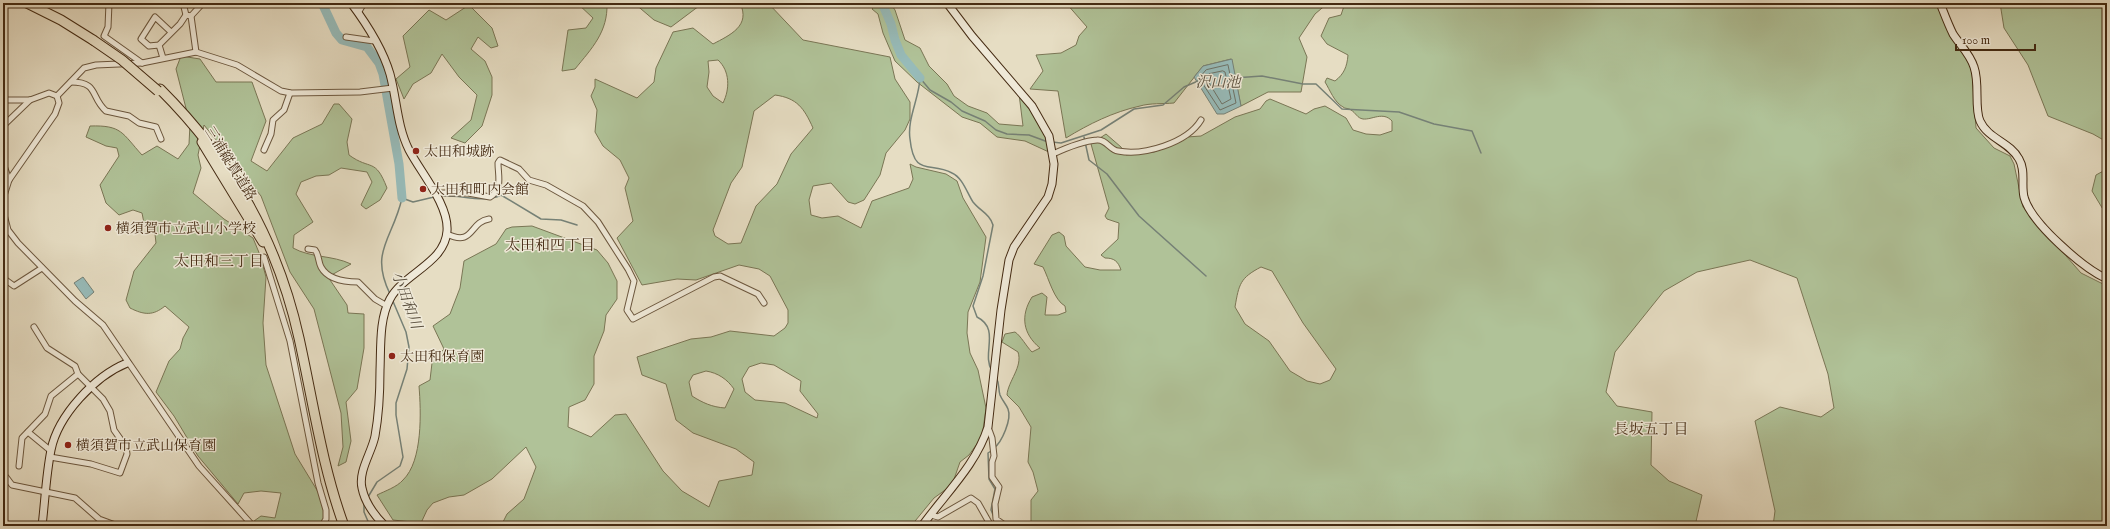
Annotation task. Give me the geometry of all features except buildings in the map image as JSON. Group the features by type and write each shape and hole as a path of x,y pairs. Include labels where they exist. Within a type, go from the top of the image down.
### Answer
{"highway":[{"name":"三浦縦貫道路","path":"27,3 94,38"},
{"name":"三浦縦貫道路","path":"36,3 94,38 132,64 180,109 221,159 264,232 286,292 296,325 328,474 344,526"},
{"name":"三浦縦貫道路","path":"159,90 177,110 202,143 268,253 293,325 328,485 340,526"}],"street":[{"path":"109,3 108,27 104,36 142,63"},
{"path":"183,3 188,15 196,52"},
{"path":"171,32 155,17 141,39 149,46 159,45 188,15 203,3"},
{"path":"351,3 383,56 393,88 401,130 409,149 445,213 447,234 445,244 440,251 401,286 386,306 382,328 378,416 374,438 361,478 367,504 385,526"},
{"path":"358,13 364,3"},
{"path":"922,526 980,448 988,427 1001,310 1009,260 1014,247 1048,197 1052,184 1053,154 1049,136 1032,106 972,36 947,3"},
{"path":"1940,3 1953,34 1970,57 1975,68 1980,120 1987,131 2010,148 2018,158 2024,178 2025,198 2031,211 2073,258 2096,274 2107,279"},
{"path":"346,37 374,41"},
{"path":"159,45 163,58"},
{"path":"57,96 84,68 96,65 142,63 196,52 237,65 281,91 290,93 360,92 393,88"},
{"path":"71,82 83,82 89,85 106,111 129,116 139,122 156,127 161,139"},
{"path":"3,100 30,100 50,93 57,96"},
{"path":"264,150 272,134 273,120 284,110 290,93"},
{"path":"3,199 9,180 55,114 59,103 57,96"},
{"path":"3,126 30,100"},
{"path":"1053,154 1088,142 1102,140 1112,149 1122,152 1155,150 1191,133 1201,120"},
{"path":"434,194 468,193 490,197 496,193 499,188 498,163 500,160 519,169 529,180 546,185 583,206 598,222 634,281 627,310 633,319 714,277 720,276 758,294 764,303"},
{"path":"3,163 9,180"},
{"path":"3,211 3,218 8,230 18,243 42,268 103,325 127,363 199,466 253,526"},
{"path":"447,234 455,238 466,237 473,232 480,222 489,219"},
{"path":"308,249 315,250 321,268 330,277 345,282 358,282 375,300 386,306"},
{"path":"264,257 290,341 318,483 326,510 326,520 322,526"},
{"path":"3,278 14,286 42,268"},
{"path":"28,432 51,454 120,473 127,454 126,447 114,430 110,411 103,399 78,374 75,366 47,348 34,327"},
{"path":"42,526 51,454 61,425 89,386 118,366 127,363"},
{"path":"19,466 22,438 45,414 52,396 78,374"},
{"path":"988,427 992,438 994,456 992,462 992,477 999,487 995,504 996,519 1006,526"},
{"path":"3,476 6,477 12,485 75,498 99,519 118,526"},
{"path":"931,514 938,517 971,498 978,503 991,526"}],"green space":[{"path":"577,3 607,3 605,23 593,47 575,69 562,71 568,30 586,28 593,18"},
{"path":"634,3 703,3 671,27 654,20"},
{"path":"740,3 768,3 803,40 890,57 895,79 910,102 910,119 905,130 886,153 880,175 864,200 855,204 848,202 831,183 813,186 809,200 811,215 822,218 838,216 861,228 872,201 909,188 913,179 910,164 916,167 946,174 957,181 963,198 986,237 980,282 968,312 967,333 970,353 978,370 986,408 982,437 969,455 960,462 952,485 934,498 911,526 501,526 507,514 524,499 536,467 526,447 492,479 464,495 449,497 433,503 427,510 421,523 393,520 377,495 394,487 403,480 410,472 414,461 420,422 419,386 430,380 432,363 444,349 433,326 450,314 460,288 464,261 496,244 506,229 512,227 532,226 597,250 608,263 617,281 617,299 606,315 604,331 594,356 594,384 585,400 569,407 568,427 591,437 615,415 626,414 663,471 682,491 709,507 719,481 752,475 754,462 736,449 693,433 676,420 666,384 642,375 637,357 691,339 711,337 730,331 774,336 785,328 788,323 788,310 770,276 759,269 739,265 696,280 677,279 642,285 617,238 633,221 625,188 629,178 620,160 603,146 595,132 597,110 591,96 595,87 595,79 637,98 654,82 656,68 673,32 693,28 713,44 737,29 743,18 743,11","holes":["718,60 725,69 728,86 723,103 713,96 707,87 709,72 708,61","775,95 783,96 799,105 813,128 791,154 777,184 756,206 741,243 728,244 715,236 713,230 731,183 742,167 754,111","761,363 774,365 801,381 800,391 818,414 817,418 785,403 755,400 745,392 742,379 749,367","706,371 718,375 728,382 734,389 725,408 716,407 700,401 692,396 689,382 693,375"]},
{"path":"877,3 890,3 895,10 905,40 920,48 929,66 947,84 954,96 968,106 987,113 999,124 1023,126 1019,94 1047,135 1051,153 1025,141 997,137 980,123 962,117 917,82 895,61 883,33 878,14 872,9"},
{"path":"1066,3 1328,3 1315,14 1299,38 1307,57 1301,92 1268,92 1241,106 1231,59 1203,66 1174,103 1144,105 1120,112 1092,123 1066,138 1058,91 1030,89 1043,71 1036,55 1061,53 1076,45 1079,36 1087,27"},
{"path":"1345,3 1940,3 1972,70 1976,128 1994,148 2010,156 2014,164 2023,207 2081,273 2107,286 2107,526 1773,526 1775,511 1755,421 1780,407 1821,417 1834,408 1828,374 1797,278 1750,260 1697,272 1664,291 1615,352 1606,392 1617,406 1652,412 1651,465 1669,481 1702,495 1695,526 1034,526 1031,523 1031,500 1038,491 1033,472 1028,462 1031,427 1019,407 1007,395 1019,363 1018,352 1002,342 1005,334 1015,332 1032,352 1040,348 1030,337 1025,324 1026,311 1032,297 1042,293 1047,297 1045,315 1058,315 1066,312 1065,306 1055,294 1043,267 1034,264 1052,235 1059,232 1064,236 1066,246 1085,267 1100,270 1121,270 1115,261 1101,255 1118,239 1119,223 1107,219 1105,216 1109,208 1091,144 1106,134 1121,147 1126,155 1154,152 1187,137 1201,136 1235,117 1260,109 1266,101 1270,99 1306,114 1314,109 1325,106 1346,118 1353,130 1366,134 1380,135 1392,131 1392,121 1389,118 1381,116 1363,119 1358,117 1350,109 1344,108 1335,99 1325,82 1327,78 1335,81 1343,73 1347,63 1348,55 1327,44 1321,36 1329,18 1341,15","holes":["1261,267 1272,271 1303,323 1336,369 1330,380 1320,384 1307,381 1290,371 1269,341 1245,324 1235,307 1239,287 1245,278"]},
{"path":"2000,3 2107,3 2107,142 2093,134 2048,116 2028,65 2004,28"},
{"path":"469,5 492,28 498,46 491,48 478,37 471,49 485,61 492,77 492,95 482,126 465,143 451,138 471,120 477,95 459,77 442,54 431,73 413,84 404,99 396,79 410,67 403,36 429,10 446,20"},
{"path":"181,56 200,59 216,82 252,82 266,121 251,161 267,171 293,138 322,124 334,104 339,104 352,119 347,142 349,155 356,160 376,168 383,178 387,188 380,200 366,209 361,205 372,182 367,172 341,168 329,175 316,176 301,182 296,194 313,222 294,235 293,248 351,264 328,277 347,305 348,313 364,314 364,348 357,389 346,402 351,441 346,462 338,466 343,447 341,413 314,309 290,272 261,196 204,125 198,155 201,168 193,193 224,219 253,238 260,255 266,277 263,323 266,365 295,454 323,500 324,526 259,526 254,521 261,516 275,518 281,493 261,491 244,493 238,504 198,456 174,416 156,392 169,361 180,349 183,338 189,327 165,306 156,312 144,313 130,308 126,300 134,271 156,243 155,234 144,223 142,213 133,210 119,215 106,203 100,185 119,156 117,148 106,146 86,137 90,126 109,127 125,136 142,155 157,146 178,159 189,144 190,124 176,69"},
{"path":"2107,169 2107,216 2092,191 2096,175"}],"water":[{"name":"沢山池","path":"1232,59 1241,106 1224,114 1217,114 1194,77 1203,66"},
{"path":"83,277 94,292 86,299 74,283"}],"waterway":[{"name":"小田和川","path":"322,3 336,33 342,40 367,47 379,63 383,74 399,164 402,198"},
{"path":"882,3 891,24 901,55 920,78"},
{"path":"1234,78 1262,76 1303,84 1316,84 1342,109 1399,112 1434,124 1472,131 1481,153"},
{"path":"920,78 930,90 951,102 962,111 985,121 996,130 1007,134 1029,135 1048,142"},
{"path":"920,78 918,94 910,124 910,139 915,159 919,164 924,166 944,170 956,175 962,182 973,202 987,215 992,221 993,225 983,276 973,306 977,317 984,322 988,328 988,357 992,371"},
{"path":"1052,142 1061,143 1101,130 1134,109 1163,105 1184,87 1198,81"},
{"path":"1084,137 1089,160 1107,174 1139,216 1206,276"},
{"path":"439,196 487,199 501,195 541,219 561,220 577,225"},
{"name":"小田和川","path":"390,294 384,279 382,256 402,198 413,202 434,197"},
{"name":"小田和川","path":"368,497 377,482 400,466 403,457 396,415 396,403 407,369 409,347 406,332 392,299"},
{"path":"994,448 1006,430 1009,418 1008,409 1000,395 996,377"},
{"path":"991,451 988,453 989,479 995,489 991,510 994,517"},
{"name":"小田和川","path":"364,503 364,512 370,526"},
{"path":"995,520 998,526"}],"place":[{"name":"太田和城跡","path":"416,151"},
{"name":"太田和町内会館","path":"423,189"},
{"name":"横須賀市立武山小学校","path":"108,228"},
{"name":"太田和保育園","path":"392,356"},
{"name":"横須賀市立武山保育園","path":"68,445"}],"district":[{"name":"太田和四丁目","path":"550,245"},
{"name":"太田和三丁目","path":"219,261"},
{"name":"長坂五丁目","path":"1651,429"}]}
